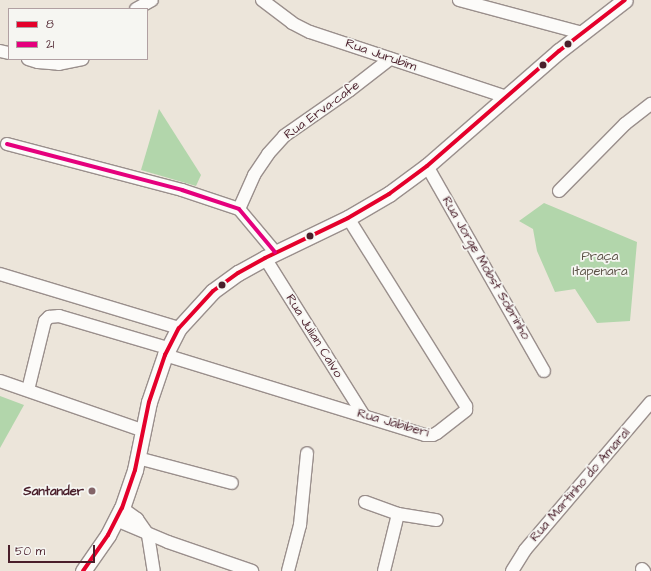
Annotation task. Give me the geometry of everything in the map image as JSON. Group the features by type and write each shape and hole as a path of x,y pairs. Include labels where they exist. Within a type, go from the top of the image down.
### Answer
{"main road":[{"path":"83,571 119,514 138,458 149,402 166,352 179,328 213,291 238,273 270,255 348,218 389,194 427,166 582,33 625,0"}],"street":[{"path":"137,8 152,0"},
{"name":"Rua Jurubim","path":"262,0 298,26 390,59 508,97"},
{"path":"459,0 582,33"},
{"name":"Rua Erva-cafe","path":"239,210 254,175 268,154 284,136 350,90 390,59"},
{"path":"31,60 59,64 77,60"},
{"path":"559,192 625,124 651,104"},
{"path":"7,144 182,190 239,210"},
{"name":"Rua Jorge Mobst Sobrinho","path":"427,166 544,371"},
{"name":"Rua Julian Calvo","path":"239,210 270,255 363,414"},
{"name":"Rua Jabiberi","path":"28,390 45,321 49,317 60,316 166,352 425,434 433,435 466,410 465,404 348,218"},
{"path":"0,274 179,328"},
{"path":"0,380 144,431"},
{"name":"Rua Martinho do Amaral","path":"512,571 525,550 651,402"},
{"path":"288,571 300,525 307,452"},
{"path":"138,458 232,482"},
{"path":"365,502 398,514 437,520"},
{"path":"119,514 137,519 148,535 154,571"},
{"path":"384,571 398,514"},
{"path":"148,535 252,571"}],"green space":[{"path":"159,109 201,175 196,186 141,170"},
{"name":"Praça Itapenara","path":"544,203 637,242 630,321 597,323 575,289 555,292 537,251 533,229 519,221"},
{"path":"0,396 24,405 0,448"}],"transit line":[{"name":"8","path":"83,571 108,535 122,508 135,470 149,402 165,355 179,328 213,291 238,273 265,258 348,218 389,194 427,166 559,51 625,0"},
{"name":"21","path":"7,144 182,190 239,209 275,252"}],"place":[{"name":"Santander","path":"92,491"}]}
